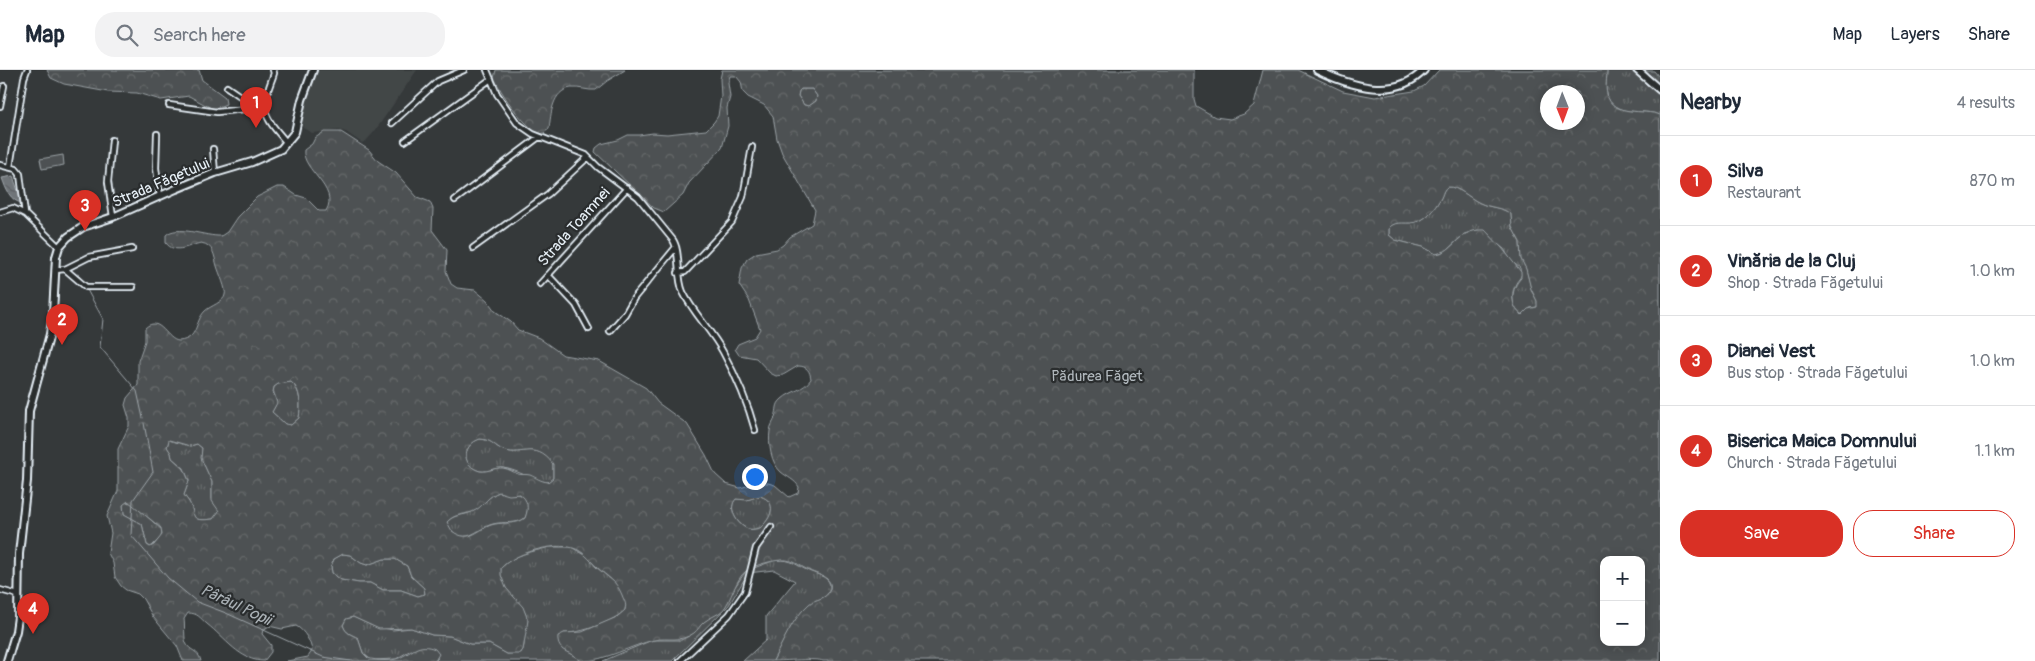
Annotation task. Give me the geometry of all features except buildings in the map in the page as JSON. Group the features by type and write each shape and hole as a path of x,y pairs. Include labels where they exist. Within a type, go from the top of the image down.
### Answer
{"main road":[{"path":"287,143 295,132 302,100 313,70"},
{"path":"1317,70 1354,85 1376,88 1393,87 1406,83 1417,77 1424,70"},
{"path":"1637,70 1660,90"},
{"name":"Strada Făgetului","path":"59,247 68,236 78,230 215,173 265,157 281,149 287,143"},
{"path":"7,661 16,630 20,544 27,482 29,410 50,334 56,257 59,247"}],"street":[{"path":"10,167 24,78 27,70"},
{"path":"273,70 274,73 265,106 274,127 287,143"},
{"path":"392,122 438,81 464,70"},
{"path":"487,70 505,108 517,123 539,137 588,157 644,204 676,247 678,273 684,294 723,352 742,394 754,430"},
{"path":"405,140 491,79"},
{"path":"0,106 4,86"},
{"path":"227,87 240,96 265,106"},
{"path":"169,105 217,112 265,106"},
{"path":"157,134 156,168 160,196"},
{"path":"455,200 539,137"},
{"path":"112,140 108,178 112,217"},
{"path":"678,273 685,272 732,222 743,197 752,147"},
{"path":"213,149 215,173"},
{"path":"473,248 548,194 588,157"},
{"path":"0,165 16,169 20,174 26,214"},
{"name":"Strada Toamnei","path":"540,284 627,188"},
{"path":"0,212 13,208 26,214 59,247"},
{"path":"610,331 625,314 634,298 676,247"},
{"path":"55,270 65,269 89,257 132,249"},
{"path":"65,269 86,287 133,287"},
{"path":"548,275 576,305 590,330"},
{"path":"680,661 729,615 740,600 745,592 756,548 771,527"},
{"path":"0,590 18,594"}],"shaded area":[{"path":"318,70 417,70 375,131 362,143 346,132 339,130 312,133 303,128 302,122 306,101"}],"green space":[{"path":"47,70 199,70 202,80 225,97 226,104 213,109 189,96 161,100 137,93 108,92 64,84 51,78"},
{"path":"496,70 625,70 596,90 571,88 565,90 556,98 549,129 541,135 533,130 508,102 494,78"},
{"name":"Pădurea Făget","path":"722,70 1194,70 1194,99 1196,106 1215,117 1230,119 1244,114 1254,105 1263,70 1298,70 1343,91 1375,97 1414,91 1424,86 1439,70 1607,70 1606,85 1610,102 1629,111 1660,115 1660,661 773,661 788,631 803,610 812,602 824,597 829,593 830,589 829,582 824,577 793,562 782,560 759,565 742,574 723,610 704,622 689,636 679,639 654,640 609,656 582,661 562,649 558,642 558,636 564,633 582,632 617,617 625,610 625,604 620,590 614,582 583,553 577,549 556,546 524,553 501,568 501,575 506,588 523,607 528,620 523,650 518,654 507,654 489,644 470,644 450,636 432,635 411,628 379,629 353,617 346,619 343,625 344,628 347,632 358,638 363,653 368,658 379,660 396,659 420,647 435,649 439,654 435,661 287,661 308,657 312,651 309,640 302,630 296,626 282,629 269,626 263,630 262,634 271,645 271,652 264,661 255,660 233,648 199,616 188,613 184,619 185,641 198,654 201,661 183,661 177,646 153,617 143,599 138,594 121,586 115,577 113,563 108,553 111,533 107,516 118,491 118,449 129,426 125,405 127,398 138,385 138,361 145,341 145,328 155,324 175,340 185,340 193,334 205,311 222,300 225,295 224,285 209,246 201,243 178,249 170,247 166,243 166,235 171,232 184,231 221,236 227,232 237,217 257,197 277,187 284,187 296,195 306,198 319,211 326,211 329,203 328,195 308,165 304,150 312,144 315,138 324,132 341,132 369,150 378,161 396,173 417,197 430,202 433,209 432,230 447,250 446,271 451,284 457,288 475,290 487,300 495,311 511,322 518,330 539,338 563,355 599,361 646,388 658,403 687,424 715,474 726,484 740,488 757,483 768,483 775,485 789,497 798,493 799,487 793,480 781,472 775,464 769,436 780,401 808,383 811,379 810,374 806,368 798,366 783,375 776,376 770,373 756,358 739,355 735,349 738,344 755,337 760,329 749,300 739,285 742,268 747,259 756,253 777,249 783,245 790,237 812,224 815,210 782,153 777,139 773,116 764,105 748,97 743,92 741,82 736,76 730,76 728,83 730,97 727,108 728,126 722,148 689,183 683,195 664,212 654,208 595,152 596,148 601,144 618,140 628,135 706,130 718,116 721,96 720,79","holes":["801,89 812,89 817,96 816,101 809,106 804,105 798,96","1447,187 1456,188 1480,203 1511,214 1512,227 1520,242 1521,259 1537,301 1537,307 1528,309 1522,315 1516,310 1513,302 1513,290 1521,276 1521,272 1485,230 1476,230 1469,233 1448,249 1436,254 1423,247 1395,240 1389,235 1389,228 1392,225 1415,222 1425,218 1435,207","291,382 297,389 300,403 299,418 291,425 285,424 272,412 277,403 273,392 274,387 278,384","480,439 490,441 501,449 508,451 533,451 540,453 553,464 553,478 545,482 530,475 518,474 503,468 477,470 468,463 466,458 470,445","169,440 190,446 197,444 202,448 201,458 212,482 212,501 219,511 213,519 200,520 195,517 184,495 189,481 184,469 172,458 167,447","499,492 509,495 520,494 527,504 525,518 515,522 489,526 469,536 459,535 452,531 447,522 450,519 476,510","760,496 770,502 770,516 760,528 748,529 740,524 734,516 733,503 736,499 747,500","128,501 161,528 162,535 150,547 147,545 142,524 124,514 123,505","343,554 350,555 367,565 384,559 395,559 407,566 411,576 424,588 425,594 418,596 401,590 383,590 370,583 341,580 332,573 331,566 334,559"]},
{"path":"1607,70 1654,71 1660,78 1660,115 1629,111 1610,102 1606,85"},
{"path":"801,89 812,89 817,96 816,101 809,106 804,105 798,96"},
{"path":"63,155 64,165 42,169 40,159"},
{"path":"1447,187 1456,188 1480,203 1511,214 1512,227 1520,242 1521,259 1526,268 1532,292 1538,302 1537,307 1530,308 1522,315 1518,312 1513,302 1513,292 1521,278 1520,268 1511,261 1504,249 1490,235 1478,230 1464,234 1446,251 1436,254 1423,247 1395,240 1389,235 1389,228 1395,223 1415,222 1425,218 1435,207"},
{"path":"291,382 297,389 300,398 300,408 299,418 291,425 285,424 272,412 276,402 274,387 278,384"},
{"path":"480,439 490,441 501,449 508,451 540,452 553,463 553,478 548,482 542,481 503,468 477,470 468,463 466,454 470,445"},
{"path":"169,440 190,446 197,444 202,448 202,460 212,482 212,499 220,511 213,519 200,520 195,517 184,495 189,481 184,468 172,458 167,447"},
{"path":"499,492 518,494 526,499 528,504 525,518 514,522 493,524 465,536 459,536 447,525 450,519 473,511"},
{"path":"760,496 770,502 770,516 760,528 748,529 740,524 734,516 733,503 736,499 750,499"},
{"path":"126,502 132,503 162,530 161,537 151,547 147,545 142,524 124,514 123,505"},
{"path":"550,547 571,547 587,556 596,567 619,586 626,603 625,610 605,622 587,629 564,633 562,649 583,661 435,661 438,658 411,650 396,659 371,660 363,653 358,638 347,632 344,628 343,625 346,619 353,617 373,626 393,630 411,628 432,635 450,636 470,644 489,644 507,654 521,653 524,646 527,619 521,606 503,583 501,568 517,557"},
{"path":"343,554 350,555 367,565 384,559 395,559 407,566 411,576 424,588 425,594 418,596 401,590 383,590 370,583 341,580 332,573 331,566 334,559"},
{"path":"775,560 791,562 824,577 830,584 830,588 827,595 807,606 802,612 788,632 773,661 743,661 766,640 766,616 795,581 774,570 748,573 729,605 672,661 603,661 652,640 681,640 691,635 706,620 722,611 732,591 746,571"}],"water":[{"path":"13,176 22,203 11,197 2,178"}],"waterway":[{"name":"Pârâul Popii","path":"78,274 83,282"},
{"name":"Pârâul Popii","path":"86,288 103,319 100,347 137,391 143,418"},
{"name":"Pârâul Popii","path":"144,423 153,472 133,500 131,535 168,578 197,602 226,613 323,657 351,661"}],"place":[{"name":"Silva","path":"256,128"},
{"name":"Dianei Vest","path":"85,231"},
{"name":"Vinăria de la Cluj","path":"62,345"},
{"name":"Biserica Maica Domnului","path":"33,634"}]}
